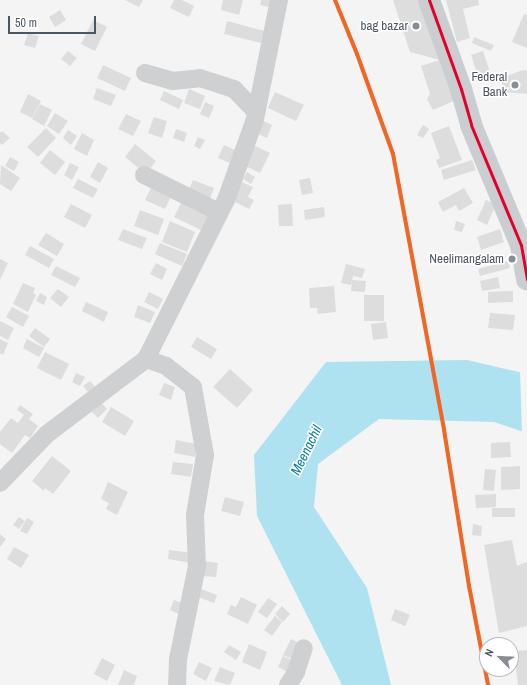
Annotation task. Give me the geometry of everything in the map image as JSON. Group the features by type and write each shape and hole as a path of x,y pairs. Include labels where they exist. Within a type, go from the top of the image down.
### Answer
{"main road":[{"path":"429,0 461,89 471,125 521,245 527,279"}],"street":[{"path":"0,483 47,434 146,359 181,291 218,212 226,200 256,112 279,0"},
{"path":"145,73 173,81 200,78 234,89 256,112"},
{"path":"144,175 218,212"},
{"path":"146,359 166,366 193,387 205,455 195,515 197,566 178,659 176,678 177,685"},
{"path":"288,685 296,672 304,648"}],"water":[{"name":"Meenachil","path":"467,360 527,374 527,433 494,422 379,419 318,464 314,507 367,588 391,685 342,685 257,516 254,455 326,362"}],"pier":[{"path":"520,370 527,372 527,435 522,433"}],"building":[{"path":"125,0 143,0 139,7"},
{"path":"174,0 182,0 194,6 189,17 170,8"},
{"path":"223,0 243,0 239,15 221,10"},
{"path":"261,0 274,0 273,8 260,5"},
{"path":"393,0 422,0 456,100 433,110 427,99 430,94 421,66 440,60 410,52"},
{"path":"446,0 478,0 479,5 463,9 470,38 457,42"},
{"path":"60,10 66,20 55,27 49,17"},
{"path":"524,14 527,15 527,48 512,42"},
{"path":"93,20 107,27 95,51 81,44"},
{"path":"227,21 268,32 265,44 224,34"},
{"path":"28,33 39,36 35,48 24,45"},
{"path":"474,37 494,45 491,51 472,43"},
{"path":"68,51 77,58 70,66 61,59"},
{"path":"483,51 490,72 478,76 471,55"},
{"path":"103,65 131,78 125,91 97,78"},
{"name":"Federal Bank","path":"523,70 527,71 527,94 504,92 501,78"},
{"path":"97,88 116,95 111,106 93,99"},
{"path":"189,89 205,96 200,109 184,103"},
{"path":"164,91 183,100 179,109 160,100"},
{"path":"275,92 304,105 296,121 268,108"},
{"path":"28,94 41,101 32,118 20,112"},
{"path":"205,102 214,106 209,118 200,114"},
{"path":"40,104 52,110 44,126 32,119"},
{"path":"55,113 68,121 59,134 47,126"},
{"path":"126,114 141,121 133,136 118,129"},
{"path":"154,117 167,121 162,138 148,133"},
{"path":"263,121 272,125 267,138 258,134"},
{"path":"423,125 429,129 423,138 417,135"},
{"path":"449,126 462,160 439,168 436,160 440,158 431,133"},
{"path":"46,128 56,138 38,157 27,147"},
{"path":"176,129 187,133 184,142 173,138"},
{"path":"68,130 77,136 71,145 63,138"},
{"path":"2,131 10,138 2,145 0,143 0,133"},
{"path":"82,133 94,140 87,156 74,149"},
{"path":"198,137 205,140 200,149 194,146"},
{"path":"135,144 156,161 146,174 125,157"},
{"path":"224,145 235,150 230,163 218,158"},
{"path":"253,145 270,153 260,173 243,165"},
{"path":"50,150 65,162 55,175 40,163"},
{"path":"10,157 19,162 14,171 5,166"},
{"path":"472,160 476,170 444,180 441,170"},
{"path":"98,162 108,168 100,183 90,177"},
{"path":"70,163 79,167 72,180 64,175"},
{"path":"1,165 20,178 11,191 0,184"},
{"path":"247,172 255,177 251,184 243,179"},
{"path":"310,178 313,193 302,195 299,180"},
{"path":"78,179 98,189 93,198 73,188"},
{"path":"193,180 214,188 209,201 188,192"},
{"path":"242,182 253,187 248,197 254,200 249,209 233,201"},
{"path":"151,188 171,197 165,209 145,200"},
{"path":"464,188 473,203 459,211 456,205 443,212 438,202"},
{"path":"486,200 496,204 487,225 477,220"},
{"path":"181,203 210,217 203,231 174,217"},
{"path":"71,204 92,215 85,228 64,217"},
{"path":"292,204 293,226 279,226 278,205"},
{"path":"324,207 325,217 305,220 304,210"},
{"path":"140,210 164,219 158,235 134,226"},
{"path":"170,221 195,232 187,252 162,242"},
{"path":"456,221 465,224 462,232 454,230"},
{"path":"123,229 147,238 142,249 118,240"},
{"path":"500,229 504,242 481,250 477,237"},
{"path":"46,233 64,244 57,256 38,245"},
{"path":"160,243 187,254 182,266 155,254"},
{"path":"30,246 54,259 49,268 25,255"},
{"path":"0,259 8,263 0,280"},
{"path":"508,261 510,268 480,276 478,269"},
{"path":"156,263 167,269 162,280 150,274"},
{"path":"346,264 365,269 362,278 353,276 351,285 341,283"},
{"path":"56,266 80,278 75,287 51,275"},
{"path":"498,277 500,288 482,291 480,281"},
{"path":"352,280 366,281 365,292 351,291"},
{"path":"23,283 35,288 33,293 36,295 28,312 13,304"},
{"path":"334,286 336,312 318,314 317,308 310,308 309,288"},
{"path":"58,289 69,297 61,307 50,298"},
{"path":"513,291 513,302 488,303 488,292"},
{"path":"149,292 163,299 158,309 144,302"},
{"path":"40,293 47,297 44,305 36,301"},
{"path":"364,295 384,295 384,321 364,321"},
{"path":"86,302 108,312 104,322 82,311"},
{"path":"138,305 155,312 150,323 134,317"},
{"path":"12,307 29,316 23,327 6,317"},
{"path":"490,313 515,315 513,330 488,328"},
{"path":"0,321 14,328 8,340 0,336"},
{"path":"386,322 388,338 373,340 371,324"},
{"path":"35,328 50,339 44,347 29,336"},
{"path":"197,337 217,349 211,359 191,347"},
{"path":"0,339 8,343 3,355 0,353"},
{"path":"27,339 44,348 39,357 23,348"},
{"path":"45,352 69,364 61,380 37,368"},
{"path":"230,369 253,390 237,408 213,387"},
{"path":"76,373 85,377 80,386 72,382"},
{"path":"90,381 95,387 88,392 83,386"},
{"path":"164,383 175,387 171,400 159,395"},
{"path":"98,399 107,409 98,418 88,408"},
{"path":"20,405 33,414 29,419 38,426 30,438 25,435 12,453 0,444 0,432 11,418 18,423 24,415 17,410"},
{"path":"111,407 134,421 125,436 102,422"},
{"path":"176,440 197,444 195,457 174,453"},
{"path":"510,442 511,457 491,458 491,443"},
{"path":"52,456 71,471 53,494 45,488 44,491 32,481"},
{"path":"173,462 193,464 191,477 171,474"},
{"path":"520,466 520,489 501,490 501,467"},
{"path":"485,469 496,470 494,491 483,490"},
{"path":"108,482 128,492 117,515 106,509 109,503 101,499"},
{"path":"496,494 496,507 476,508 475,495"},
{"path":"225,497 244,502 240,516 221,511"},
{"path":"492,508 515,508 515,517 492,517"},
{"path":"19,517 25,521 19,529 13,525"},
{"path":"27,518 34,522 27,534 20,531"},
{"path":"473,524 482,526 481,536 472,535"},
{"path":"0,534 6,539 0,547"},
{"path":"512,540 517,566 527,562 527,626 499,633 484,545"},
{"path":"14,547 29,555 21,568 7,559"},
{"path":"169,550 193,553 191,563 168,559"},
{"path":"204,561 218,563 216,577 202,576"},
{"path":"201,589 217,595 214,603 198,597"},
{"path":"241,597 257,605 248,624 227,614 231,605 236,607"},
{"path":"268,598 277,604 267,618 258,612"},
{"path":"174,600 185,604 181,615 170,610"},
{"path":"282,606 290,614 283,622 275,614"},
{"path":"395,609 410,615 405,626 391,620"},
{"path":"275,616 282,622 272,636 264,630"},
{"path":"291,639 301,644 294,660 283,655"},
{"path":"249,644 267,652 260,670 242,662"},
{"path":"229,645 241,652 236,660 224,652"},
{"path":"527,650 527,685 518,685 519,651"},
{"path":"283,656 295,662 290,673 278,667"},
{"path":"102,658 115,665 107,681 94,674"},
{"path":"199,662 212,668 206,681 193,674"},
{"path":"220,667 235,673 230,685 214,681"},
{"path":"124,670 137,676 134,685 118,685"}],"railway":[{"path":"335,0 357,54 393,154 444,430 469,586 488,685"}],"transit line":[{"path":"335,0 357,54 393,154 444,430 469,586 488,685"},
{"path":"429,0 461,89 471,125 521,245 527,279"}],"place":[{"name":"bag bazar","path":"416,26"},
{"name":"Federal Bank","path":"515,85"},
{"name":"Neelimangalam","path":"512,259"}]}
